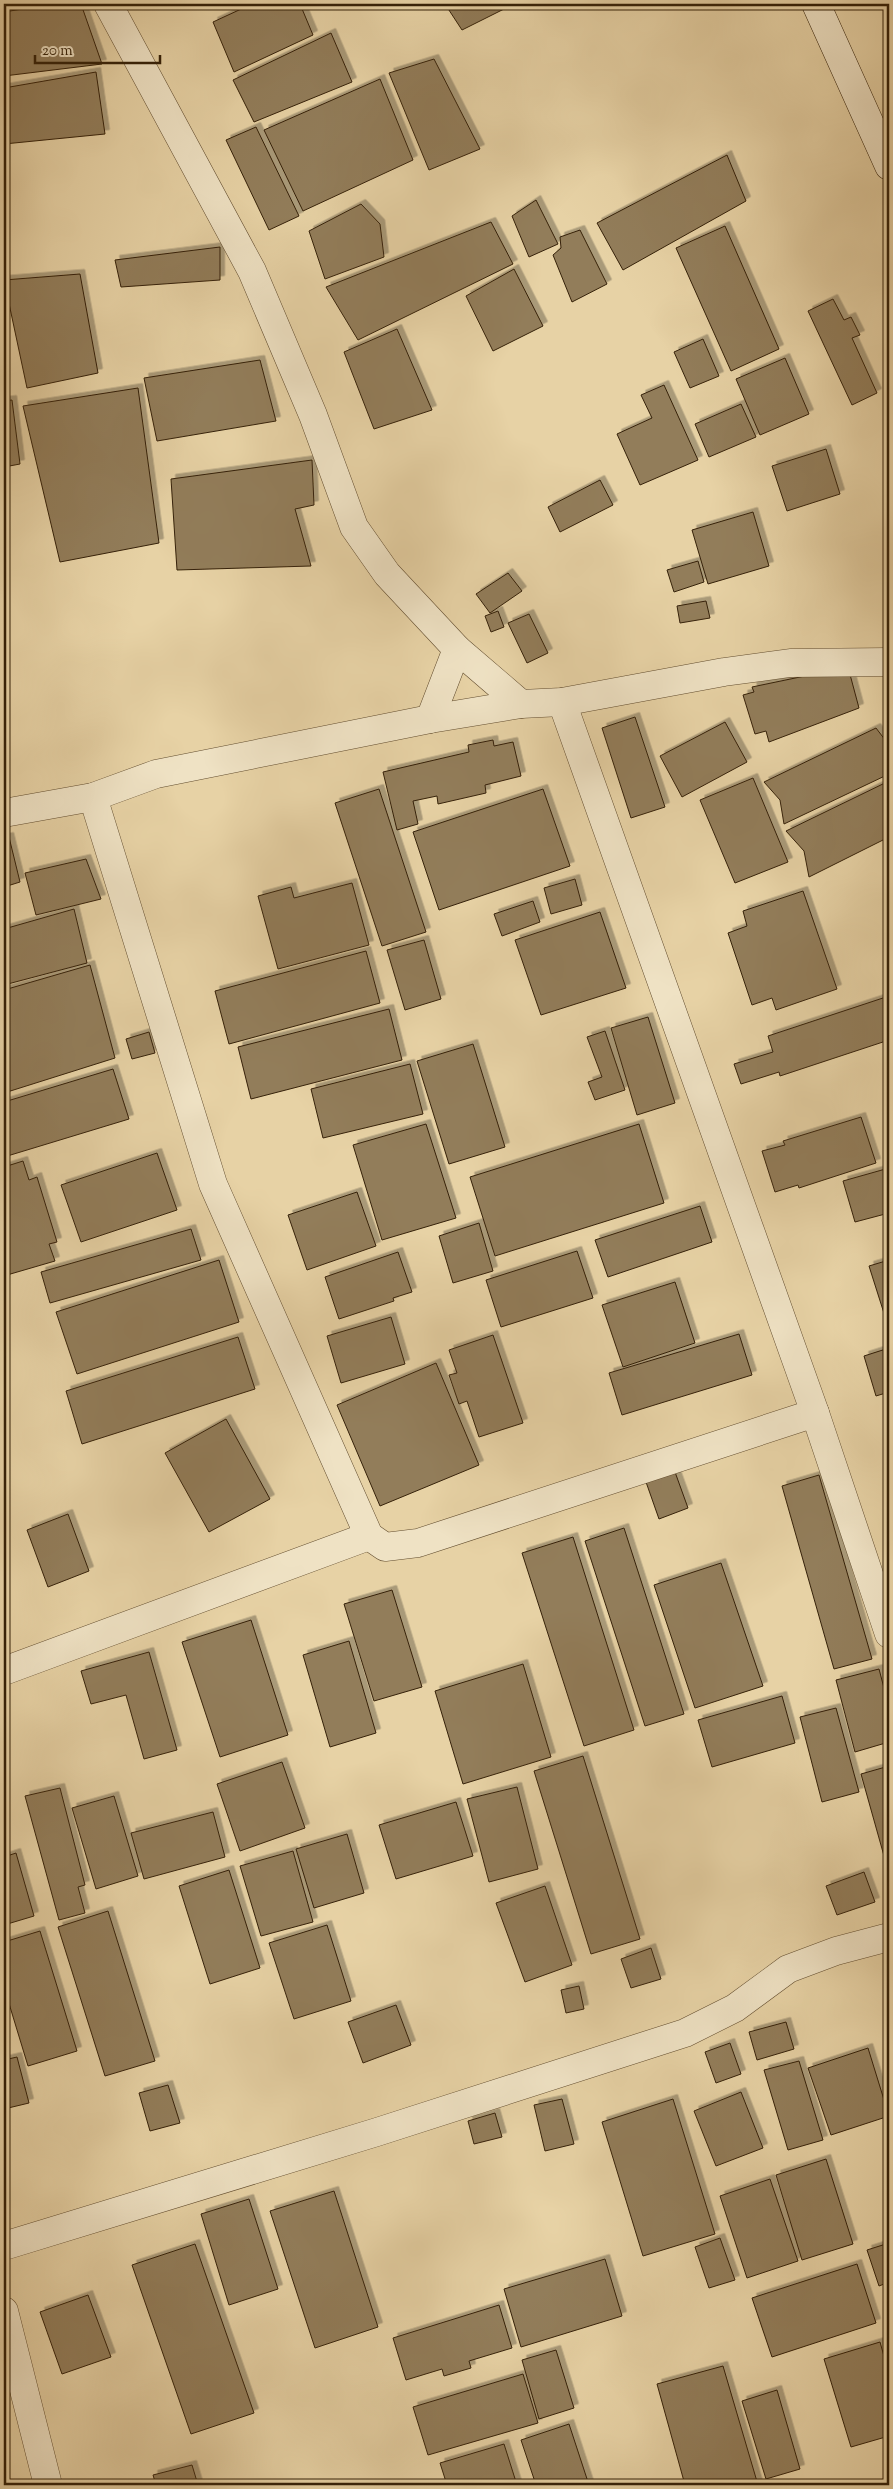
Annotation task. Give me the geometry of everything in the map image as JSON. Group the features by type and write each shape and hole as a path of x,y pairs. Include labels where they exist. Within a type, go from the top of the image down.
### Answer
{"street":[{"path":"108,4 252,271 314,414 354,527 387,574 457,649 521,704"},
{"path":"816,4 889,166"},
{"path":"430,719 457,649"},
{"path":"4,813 93,797 156,774 280,751 430,719 521,704 562,702 724,672 790,663 889,662"},
{"path":"562,702 816,1413 889,1634"},
{"path":"93,797 212,1184 369,1536 385,1547 418,1543 816,1413"},
{"path":"4,1671 369,1536"},
{"path":"4,2246 377,2132 685,2033 735,2008 788,1969 836,1951 889,1937"},
{"path":"4,2311 43,2481"}],"building":[{"path":"52,4 81,4 102,64 4,76 4,12"},
{"path":"252,4 300,4 313,35 234,72 213,22"},
{"path":"445,4 514,4 462,30"},
{"path":"331,33 352,82 254,122 233,80"},
{"path":"434,59 480,149 429,170 389,73"},
{"path":"96,72 105,134 4,144 4,88"},
{"path":"380,79 413,160 303,211 264,130"},
{"path":"256,127 299,216 269,230 226,140"},
{"path":"727,155 746,201 623,270 597,223"},
{"path":"536,200 558,244 529,257 512,216"},
{"path":"361,204 380,224 384,257 325,279 309,231"},
{"path":"491,222 513,264 358,340 326,287"},
{"path":"725,226 779,349 731,371 676,248"},
{"path":"580,230 607,284 572,302 553,255 561,248 560,237"},
{"path":"220,247 220,280 121,287 115,260"},
{"path":"514,269 543,326 493,351 466,296"},
{"path":"80,274 98,373 27,388 4,280"},
{"path":"833,299 844,320 851,317 860,335 852,338 877,393 852,405 808,311"},
{"path":"397,329 432,410 374,429 344,352"},
{"path":"703,339 719,376 690,388 674,352"},
{"path":"785,358 809,414 760,435 736,379"},
{"path":"260,360 276,421 157,441 144,378"},
{"path":"664,385 698,460 640,485 617,434 652,418 641,395"},
{"path":"138,388 159,543 60,562 23,406"},
{"path":"12,400 20,464 4,467 4,401"},
{"path":"741,404 756,437 709,457 695,424"},
{"path":"826,449 840,494 787,511 772,466"},
{"path":"312,460 314,505 295,509 311,566 177,570 171,479"},
{"path":"600,480 613,505 560,532 548,507"},
{"path":"753,512 769,566 708,584 692,530"},
{"path":"698,561 704,582 674,592 667,570"},
{"path":"508,573 522,591 490,613 476,594"},
{"path":"706,601 710,618 680,623 677,606"},
{"path":"498,611 504,627 491,632 485,616"},
{"path":"529,614 548,653 527,663 508,623"},
{"path":"848,667 859,708 769,742 766,731 755,734 743,695 754,692 752,687"},
{"path":"635,717 665,807 631,818 602,728"},
{"path":"725,722 747,762 682,797 660,756"},
{"path":"876,728 889,745 889,774 784,824 780,800 764,782"},
{"path":"493,740 494,746 513,742 521,776 485,785 486,793 438,804 437,796 413,801 418,824 397,830 383,772 469,752 468,745"},
{"path":"753,778 788,862 735,883 700,800"},
{"path":"889,781 889,837 809,877 804,851 786,831"},
{"path":"379,789 426,932 382,946 335,803"},
{"path":"543,789 570,866 439,910 413,832"},
{"path":"9,837 20,882 4,887 4,838"},
{"path":"86,859 101,899 36,915 25,873"},
{"path":"575,879 582,905 551,914 544,888"},
{"path":"352,883 369,945 278,969 258,896 291,887 294,898"},
{"path":"803,891 837,989 776,1010 772,998 752,1005 728,933 747,926 743,911"},
{"path":"533,901 540,922 502,936 494,914"},
{"path":"74,909 87,963 4,985 4,929"},
{"path":"600,912 626,988 541,1015 515,940"},
{"path":"424,940 441,999 405,1010 387,950"},
{"path":"366,951 380,1003 229,1044 215,991"},
{"path":"90,965 115,1058 4,1093 4,990"},
{"path":"889,996 889,1040 780,1076 779,1072 741,1084 734,1064 773,1052 768,1036"},
{"path":"389,1009 402,1060 251,1099 238,1047"},
{"path":"648,1017 675,1103 637,1115 611,1028"},
{"path":"605,1031 625,1090 595,1100 588,1082 602,1077 587,1037"},
{"path":"149,1032 155,1053 132,1059 126,1039"},
{"path":"473,1044 505,1147 449,1164 417,1061"},
{"path":"410,1064 423,1114 323,1138 311,1089"},
{"path":"113,1069 129,1119 4,1157 4,1102"},
{"path":"861,1117 876,1163 799,1188 798,1185 775,1192 762,1151 785,1145 783,1141"},
{"path":"426,1124 456,1218 382,1240 353,1145"},
{"path":"639,1124 664,1203 495,1256 470,1177"},
{"path":"157,1153 177,1210 81,1242 61,1185"},
{"path":"23,1161 29,1180 37,1177 57,1242 49,1244 55,1261 7,1275 4,1266 4,1167"},
{"path":"889,1168 889,1213 855,1222 843,1181"},
{"path":"357,1192 376,1246 307,1270 288,1215"},
{"path":"700,1206 712,1242 608,1277 595,1240"},
{"path":"479,1223 493,1271 453,1283 439,1236"},
{"path":"191,1229 201,1260 50,1303 41,1272"},
{"path":"577,1251 593,1298 501,1327 486,1280"},
{"path":"398,1252 412,1292 393,1298 394,1301 339,1319 325,1277"},
{"path":"219,1260 239,1322 77,1374 56,1312"},
{"path":"889,1260 889,1329 869,1266"},
{"path":"675,1282 695,1343 623,1367 602,1305"},
{"path":"391,1317 405,1364 341,1383 327,1336"},
{"path":"739,1334 752,1375 622,1415 609,1373"},
{"path":"493,1335 523,1423 479,1437 467,1401 459,1404 449,1375 457,1373 449,1350"},
{"path":"238,1337 255,1389 82,1444 66,1391"},
{"path":"889,1348 889,1392 876,1396 864,1356"},
{"path":"436,1363 479,1465 380,1506 337,1405"},
{"path":"226,1419 270,1499 209,1532 165,1453"},
{"path":"675,1472 688,1508 659,1519 646,1482"},
{"path":"819,1475 872,1659 834,1669 782,1486"},
{"path":"68,1514 89,1571 48,1587 27,1530"},
{"path":"624,1528 684,1714 645,1726 585,1541"},
{"path":"573,1537 634,1730 584,1746 522,1553"},
{"path":"721,1563 763,1686 695,1708 654,1585"},
{"path":"392,1590 422,1687 374,1701 344,1604"},
{"path":"251,1620 288,1735 220,1757 182,1642"},
{"path":"349,1641 376,1733 330,1747 303,1655"},
{"path":"149,1652 177,1750 144,1759 126,1695 91,1704 81,1671"},
{"path":"523,1664 551,1757 463,1784 435,1691"},
{"path":"879,1669 889,1707 889,1742 855,1752 836,1680"},
{"path":"782,1696 795,1743 712,1767 698,1720"},
{"path":"836,1708 859,1792 822,1802 800,1717"},
{"path":"583,1756 640,1939 591,1954 534,1771"},
{"path":"282,1762 305,1828 240,1851 217,1784"},
{"path":"889,1766 889,1862 886,1863 861,1774"},
{"path":"517,1787 538,1869 489,1882 467,1799"},
{"path":"60,1788 85,1885 78,1887 85,1913 59,1920 25,1796"},
{"path":"114,1796 138,1876 96,1889 72,1808"},
{"path":"456,1802 473,1856 396,1879 379,1825"},
{"path":"213,1812 225,1857 144,1879 131,1833"},
{"path":"347,1834 364,1893 314,1908 296,1849"},
{"path":"293,1851 313,1922 261,1936 240,1866"},
{"path":"16,1853 34,1916 4,1925 4,1857"},
{"path":"229,1870 260,1968 210,1984 179,1886"},
{"path":"864,1872 875,1902 837,1915 826,1886"},
{"path":"545,1886 572,1965 525,1982 496,1903"},
{"path":"108,1911 155,2061 105,2076 58,1927"},
{"path":"327,1925 351,2001 294,2019 269,1943"},
{"path":"40,1931 77,2051 28,2066 4,1987 4,1942"},
{"path":"651,1948 661,1979 631,1988 621,1959"},
{"path":"579,1986 584,2009 566,2013 561,1990"},
{"path":"396,2005 411,2045 363,2063 348,2022"},
{"path":"786,2022 794,2049 757,2060 749,2032"},
{"path":"730,2043 741,2074 716,2083 705,2052"},
{"path":"868,2048 889,2116 831,2135 808,2068"},
{"path":"17,2057 29,2103 4,2109 4,2060"},
{"path":"799,2061 823,2140 788,2150 764,2070"},
{"path":"168,2085 180,2123 150,2131 139,2093"},
{"path":"741,2092 763,2148 716,2166 694,2111"},
{"path":"562,2099 574,2144 545,2151 534,2105"},
{"path":"673,2099 715,2234 643,2256 602,2122"},
{"path":"495,2113 502,2137 474,2144 468,2121"},
{"path":"826,2159 853,2244 802,2260 776,2175"},
{"path":"770,2179 798,2261 747,2278 720,2196"},
{"path":"334,2191 378,2327 315,2348 270,2211"},
{"path":"249,2199 278,2289 229,2305 201,2214"},
{"path":"720,2238 735,2280 709,2288 695,2247"},
{"path":"889,2243 889,2282 879,2286 867,2250"},
{"path":"195,2244 254,2413 191,2434 132,2265"},
{"path":"605,2259 622,2316 521,2347 504,2289"},
{"path":"857,2264 876,2323 772,2357 752,2298"},
{"path":"88,2295 111,2357 62,2374 40,2312"},
{"path":"499,2305 512,2348 469,2361 471,2368 444,2376 442,2369 406,2380 393,2338"},
{"path":"880,2342 889,2374 889,2436 851,2447 824,2359"},
{"path":"556,2350 574,2408 539,2419 522,2360"},
{"path":"723,2366 758,2485 685,2485 657,2384"},
{"path":"523,2374 538,2423 428,2455 413,2407"},
{"path":"777,2390 800,2469 766,2479 742,2401"},
{"path":"569,2424 589,2485 536,2485 521,2440"},
{"path":"504,2444 517,2485 447,2485 440,2463"},
{"path":"192,2465 198,2485 156,2485 153,2475"}]}
